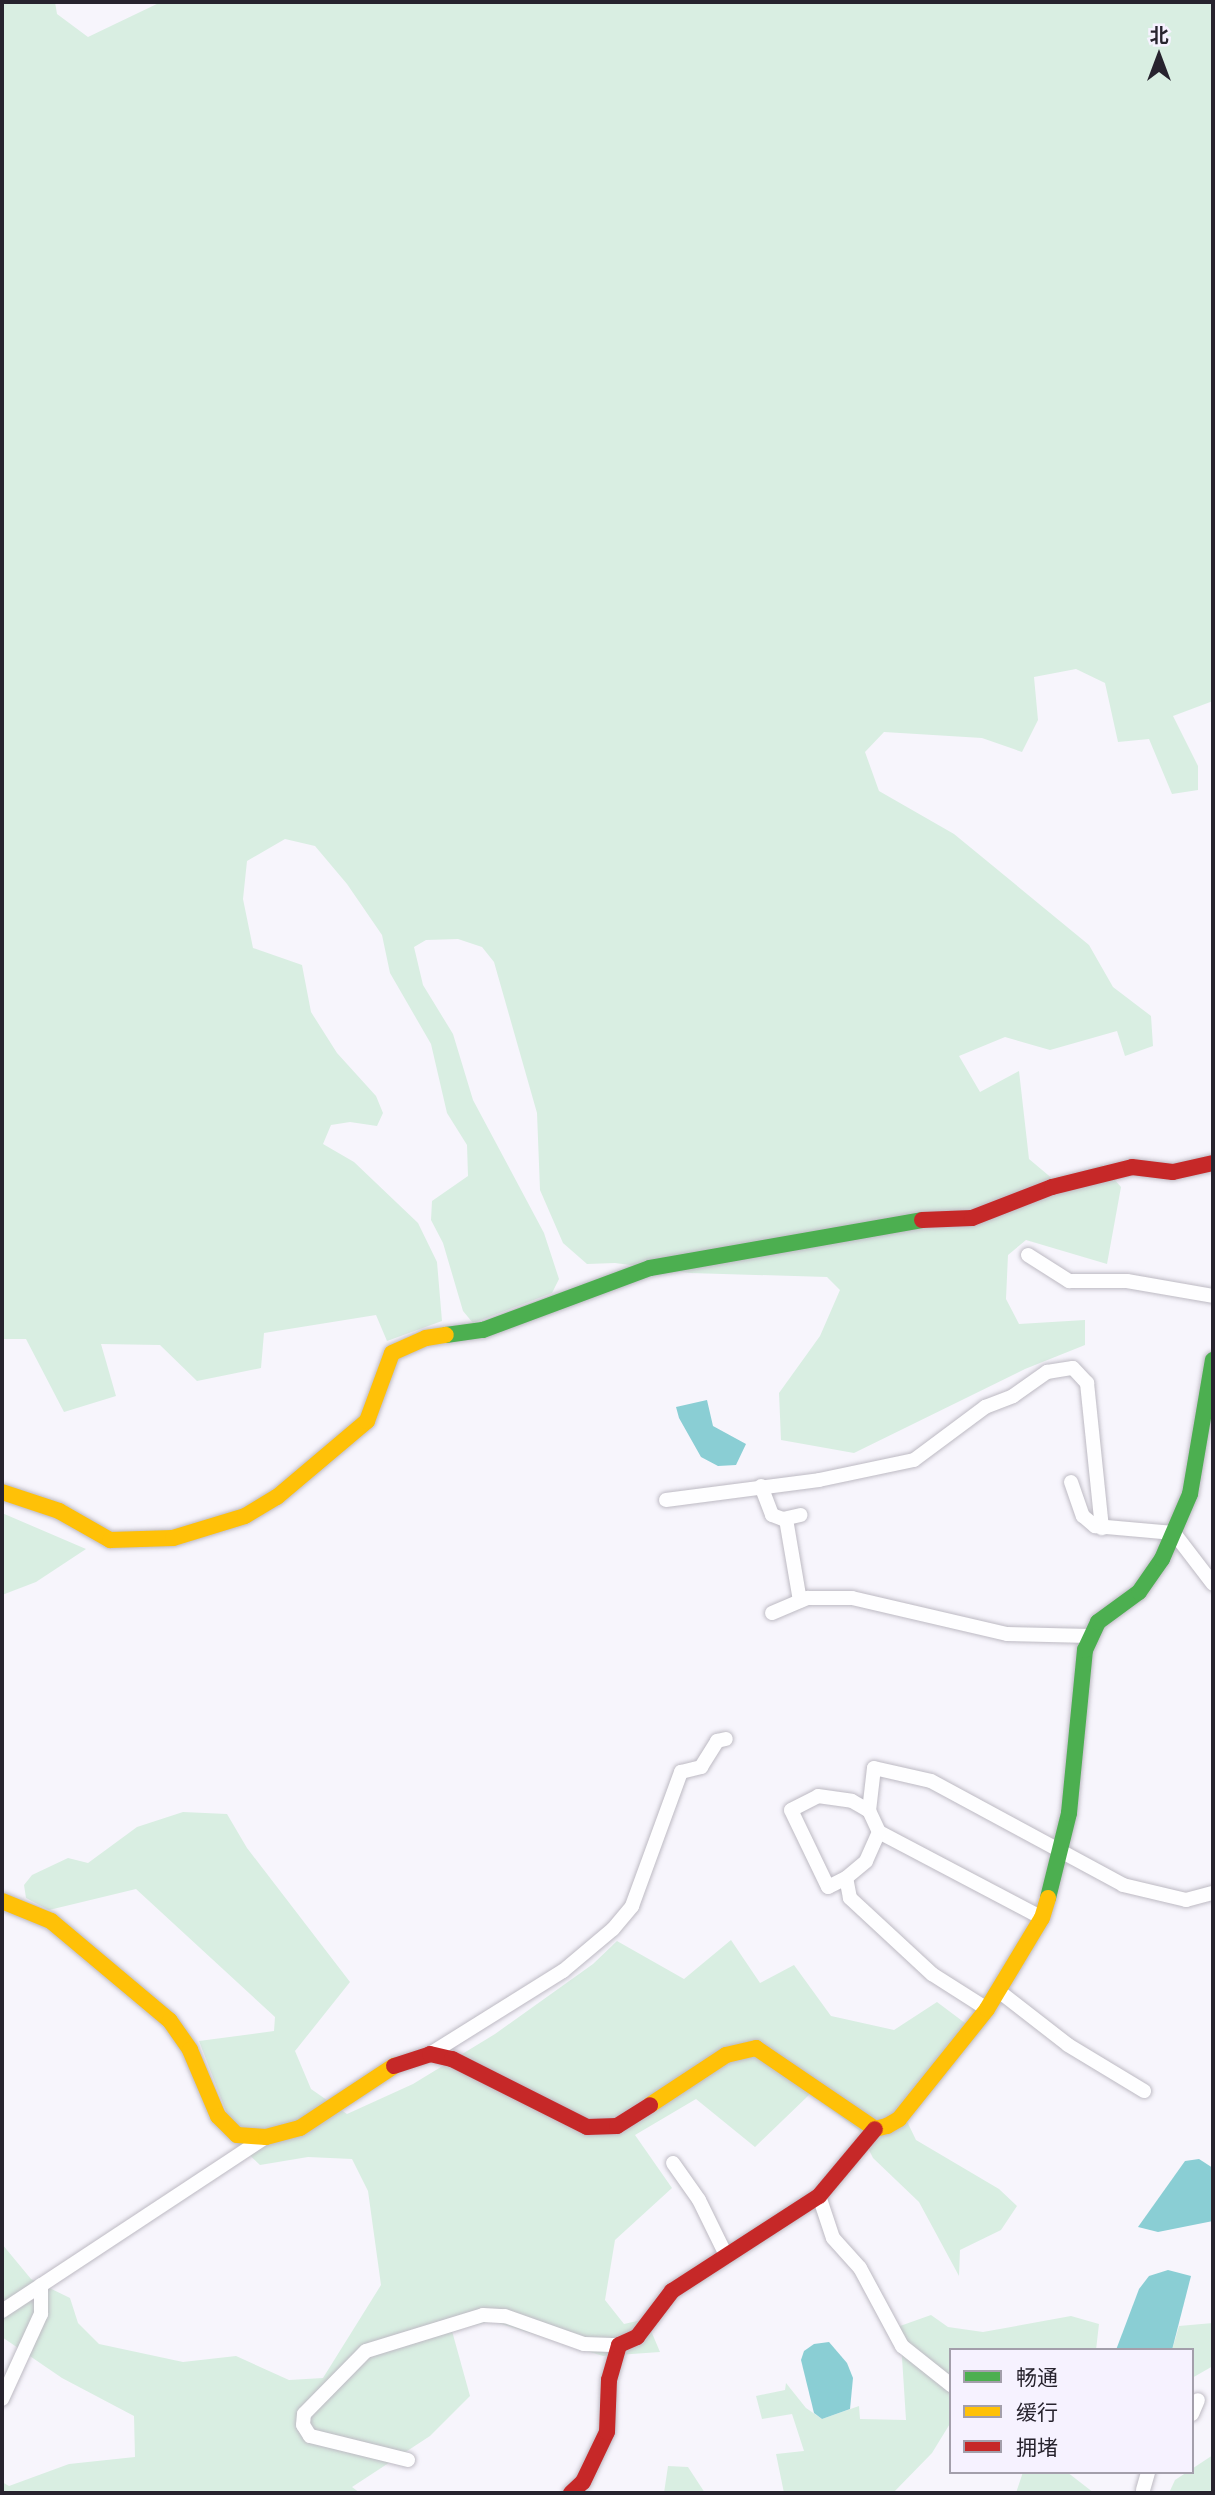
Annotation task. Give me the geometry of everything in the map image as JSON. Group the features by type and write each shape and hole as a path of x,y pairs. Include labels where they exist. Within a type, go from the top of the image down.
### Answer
{"street":[{"path":"2,1492 59,1511 110,1540 173,1538 245,1516 277,1497 367,1421 392,1353 426,1338 484,1330 578,1291 650,1268 900,1221 972,1218 1052,1187 1132,1167 1173,1172 1213,1163"},
{"path":"1028,1255 1069,1281 1127,1281 1213,1296"},
{"path":"408,2460 310,2436 303,2425 304,2414 366,2351 484,2315 505,2316 584,2344 619,2346 637,2337 672,2291 819,2196 875,2129 899,2119 988,2009 1042,1918 1062,1856 1085,1650 1098,1622 1139,1592 1163,1559 1190,1494 1213,1360"},
{"path":"666,1500 819,1480 914,1460 985,1407 1013,1396 1047,1372 1073,1368 1087,1383 1102,1528"},
{"path":"1071,1482 1083,1516 1102,1528 1174,1533 1213,1584"},
{"path":"761,1486 772,1515 794,1517 800,1601"},
{"path":"772,1613 800,1601 823,1596 852,1598 1007,1634 1090,1636"},
{"path":"2,2311 266,2137 300,2128 395,2065 430,2054 563,1971 613,1929 632,1906 681,1772 701,1768 717,1741 726,1739"},
{"path":"1042,1918 878,1832 869,1811 874,1768 919,1778 986,1808 1062,1856 1123,1885 1159,1896 1197,1900 1213,1893"},
{"path":"869,1811 852,1801 818,1796 790,1810 828,1887 846,1878 866,1861 878,1832"},
{"path":"846,1878 850,1898 874,1925 932,1974 988,2009"},
{"path":"2,1901 51,1921 170,2021 190,2050 218,2116 237,2135 266,2137"},
{"path":"1000,1992 1068,2045 1144,2091"},
{"path":"430,2054 452,2059 587,2127 617,2126 726,2055 756,2048 875,2129"},
{"path":"673,2163 699,2200 726,2255"},
{"path":"819,2196 833,2238 860,2268 902,2346 949,2383"},
{"path":"2,2399 41,2314 41,2285"},
{"path":"571,2493 583,2482 607,2432 609,2380 619,2346"},
{"path":"1143,2490 1147,2474"}],"green space":[{"path":"2,2 55,2 57,14 88,37 161,2 1213,2 1213,701 1173,716 1198,766 1198,790 1172,794 1149,739 1118,742 1105,683 1076,669 1034,677 1038,720 1022,752 982,738 884,732 865,752 879,791 954,834 1089,945 1113,987 1151,1016 1153,1046 1125,1056 1117,1031 1050,1050 1005,1037 959,1056 980,1092 1019,1071 1029,1159 1054,1180 1102,1165 1121,1187 1107,1264 1026,1240 1008,1255 1006,1299 1019,1324 1085,1320 1085,1345 1025,1369 854,1453 781,1440 779,1393 820,1336 840,1290 827,1277 690,1273 615,1263 587,1264 563,1243 540,1190 537,1113 494,962 482,947 458,939 426,940 414,947 423,985 453,1034 473,1100 544,1233 559,1279 552,1293 473,1323 463,1311 443,1243 431,1220 432,1201 468,1176 467,1145 447,1113 431,1044 390,973 382,935 347,884 315,846 285,839 247,861 243,899 253,948 302,965 311,1012 337,1053 376,1096 383,1113 377,1126 350,1122 331,1125 323,1144 354,1162 418,1223 437,1262 442,1321 387,1341 376,1315 264,1333 261,1368 197,1381 160,1345 101,1344 116,1396 64,1412 26,1339 2,1339"},
{"path":"2,1513 86,1549 36,1582 2,1595"},
{"path":"183,1812 227,1814 247,1848 350,1982 295,2051 311,2089 347,2114 413,2084 495,2034 593,1964 617,1941 684,1979 731,1940 760,1983 794,1965 831,2016 894,2030 937,2002 969,2026 901,2109 916,2140 999,2189 1017,2206 1001,2230 960,2250 959,2276 919,2202 873,2158 859,2130 810,2094 755,2147 696,2099 635,2135 672,2188 615,2240 605,2300 624,2324 646,2319 660,2352 603,2356 492,2321 452,2331 470,2396 430,2436 352,2487 360,2493 2,2493 2,2482 9,2486 69,2464 135,2457 134,2416 62,2378 2,2337 2,2244 31,2279 70,2298 78,2323 99,2344 183,2362 236,2356 289,2380 323,2378 381,2285 368,2191 352,2159 308,2157 260,2165 239,2145 199,2041 274,2031 275,2017 136,1889 49,1910 26,1898 24,1885 32,1875 68,1858 88,1863 137,1827"},
{"path":"931,2315 948,2327 983,2332 1071,2316 1099,2324 1096,2348 949,2348 949,2425 932,2453 893,2493 784,2493 776,2454 804,2451 792,2414 762,2419 756,2396 785,2390 786,2383 806,2408 822,2419 859,2406 860,2419 906,2420 900,2326"},
{"path":"1213,2323 1213,2366 1194,2377 1194,2348 1173,2348 1179,2326"},
{"path":"1213,2455 1213,2493 1169,2493 1175,2480 1184,2474 1194,2474 1194,2468"},
{"path":"668,2466 688,2467 705,2493 664,2493"},
{"path":"1022,2474 1070,2474 1094,2493 1016,2493"}],"water":[{"path":"707,1400 713,1426 746,1444 736,1465 718,1466 701,1457 679,1418 676,1407"},
{"path":"1199,2159 1213,2168 1213,2221 1158,2232 1138,2227 1185,2161"},
{"path":"1168,2270 1191,2276 1173,2348 1117,2348 1139,2289 1149,2276"},
{"path":"829,2342 847,2363 853,2378 850,2409 822,2419 814,2413 801,2360 804,2351 814,2344"}],"traffic: fast":[{"path":"446,1335 483,1330 650,1268 922,1220"},
{"path":"1048,1898 1069,1813 1085,1650 1098,1622 1139,1592 1162,1559 1190,1494 1213,1360"}],"traffic: slow":[{"path":"2,1492 59,1511 110,1540 173,1538 245,1516 277,1497 367,1421 392,1353 426,1338 446,1335"},
{"path":"650,2105 726,2055 756,2048 875,2129 887,2126 899,2119 987,2009 1042,1918 1048,1898"},
{"path":"2,1901 51,1921 170,2021 190,2050 218,2116 237,2135 266,2137 300,2128 394,2066"}],"traffic: jam":[{"path":"922,1220 972,1218 1052,1187 1132,1167 1173,1172 1213,1163"},
{"path":"394,2066 430,2054 452,2059 587,2127 617,2126 650,2105"},
{"path":"571,2493 583,2482 607,2432 609,2380 619,2345 637,2337 672,2291 819,2196 875,2129"}]}
